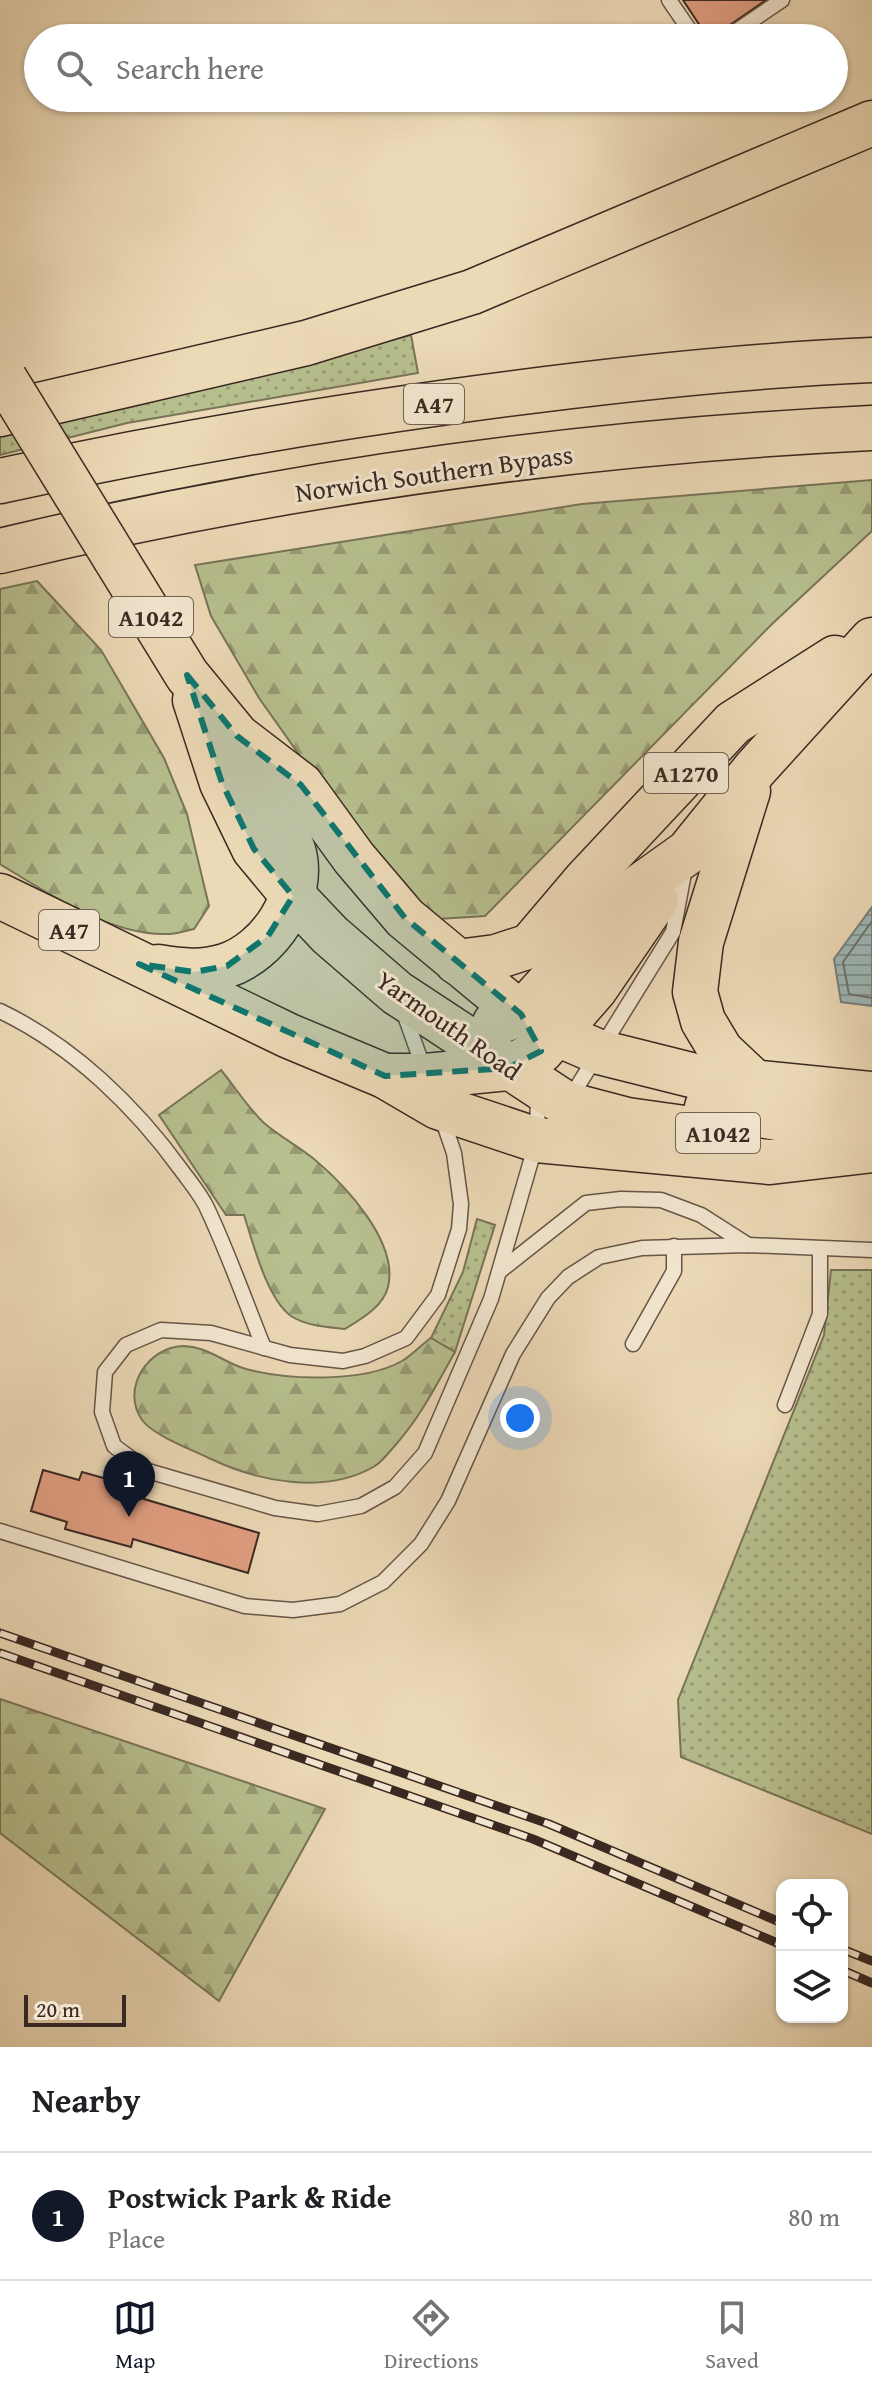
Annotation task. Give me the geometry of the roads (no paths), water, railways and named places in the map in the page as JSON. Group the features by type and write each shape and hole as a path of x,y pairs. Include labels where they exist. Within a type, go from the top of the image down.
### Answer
{"highway":[{"path":"848,106 872,93"},
{"path":"620,230 836,112"},
{"path":"0,414 306,343 472,292 872,123"},
{"name":"A47","path":"0,481 109,457 269,428 508,393 675,374 872,360"},
{"name":"Yarmouth Road","path":"0,371 187,675 237,736 301,785 389,901 469,972 539,1054 627,1120 762,1140 872,1144"},
{"name":"Norwich Southern Bypass","path":"0,551 252,498 493,462 760,433 872,428"},
{"name":"A1270","path":"688,852 755,769 872,638"},
{"name":"A1270","path":"530,946 586,880 733,723 872,638"},
{"name":"Yarmouth Road","path":"187,675 222,783 254,849 330,935 397,993 445,1024 539,1054 757,1085 872,1094"},
{"path":"139,964 194,972 227,966 253,951 268,936 293,896 296,877 293,850 237,736"},
{"path":"755,769 701,942 695,992 703,1021 721,1051 757,1085"},
{"path":"416,1086 539,1054 628,895 688,852"},
{"name":"A47","path":"0,896 139,964"},
{"path":"469,972 496,957 530,946 539,1054"},
{"path":"139,964 289,1036 416,1086 537,1140 770,1162 872,1144"}],"lane":[{"path":"669,0 685,24"},
{"path":"747,24 782,0"},
{"path":"397,993 416,1086 454,1153 461,1204 459,1229 438,1295 406,1338 365,1356 343,1361 313,1360 211,1333 161,1330 126,1345 105,1372 102,1412 114,1446 148,1471 275,1508 318,1514 361,1506 395,1487 425,1453 500,1271 537,1140 539,1054 673,932 688,852"},
{"path":"0,1011 62,1048 151,1129 205,1204 264,1348"},
{"path":"537,1140 539,1054"},
{"path":"500,1271 586,1203 621,1199 661,1200 701,1215 748,1245"},
{"path":"0,1531 245,1606 293,1610 340,1604 383,1582 421,1544 448,1501 513,1354 548,1298 568,1277 599,1257 642,1248 748,1245 872,1250"},
{"path":"633,1344 674,1271 674,1246"},
{"path":"785,1405 820,1314 820,1249"}],"water":[{"path":"872,907 872,1006 841,1002 834,959"}],"railway":[{"path":"0,1633 549,1824 776,1920"},
{"path":"0,1653 533,1839 776,1942"},
{"path":"847,1951 872,1961"},
{"path":"848,1973 872,1983"}],"place":[{"name":"Postwick Park & Ride","path":"129,1517"}]}
